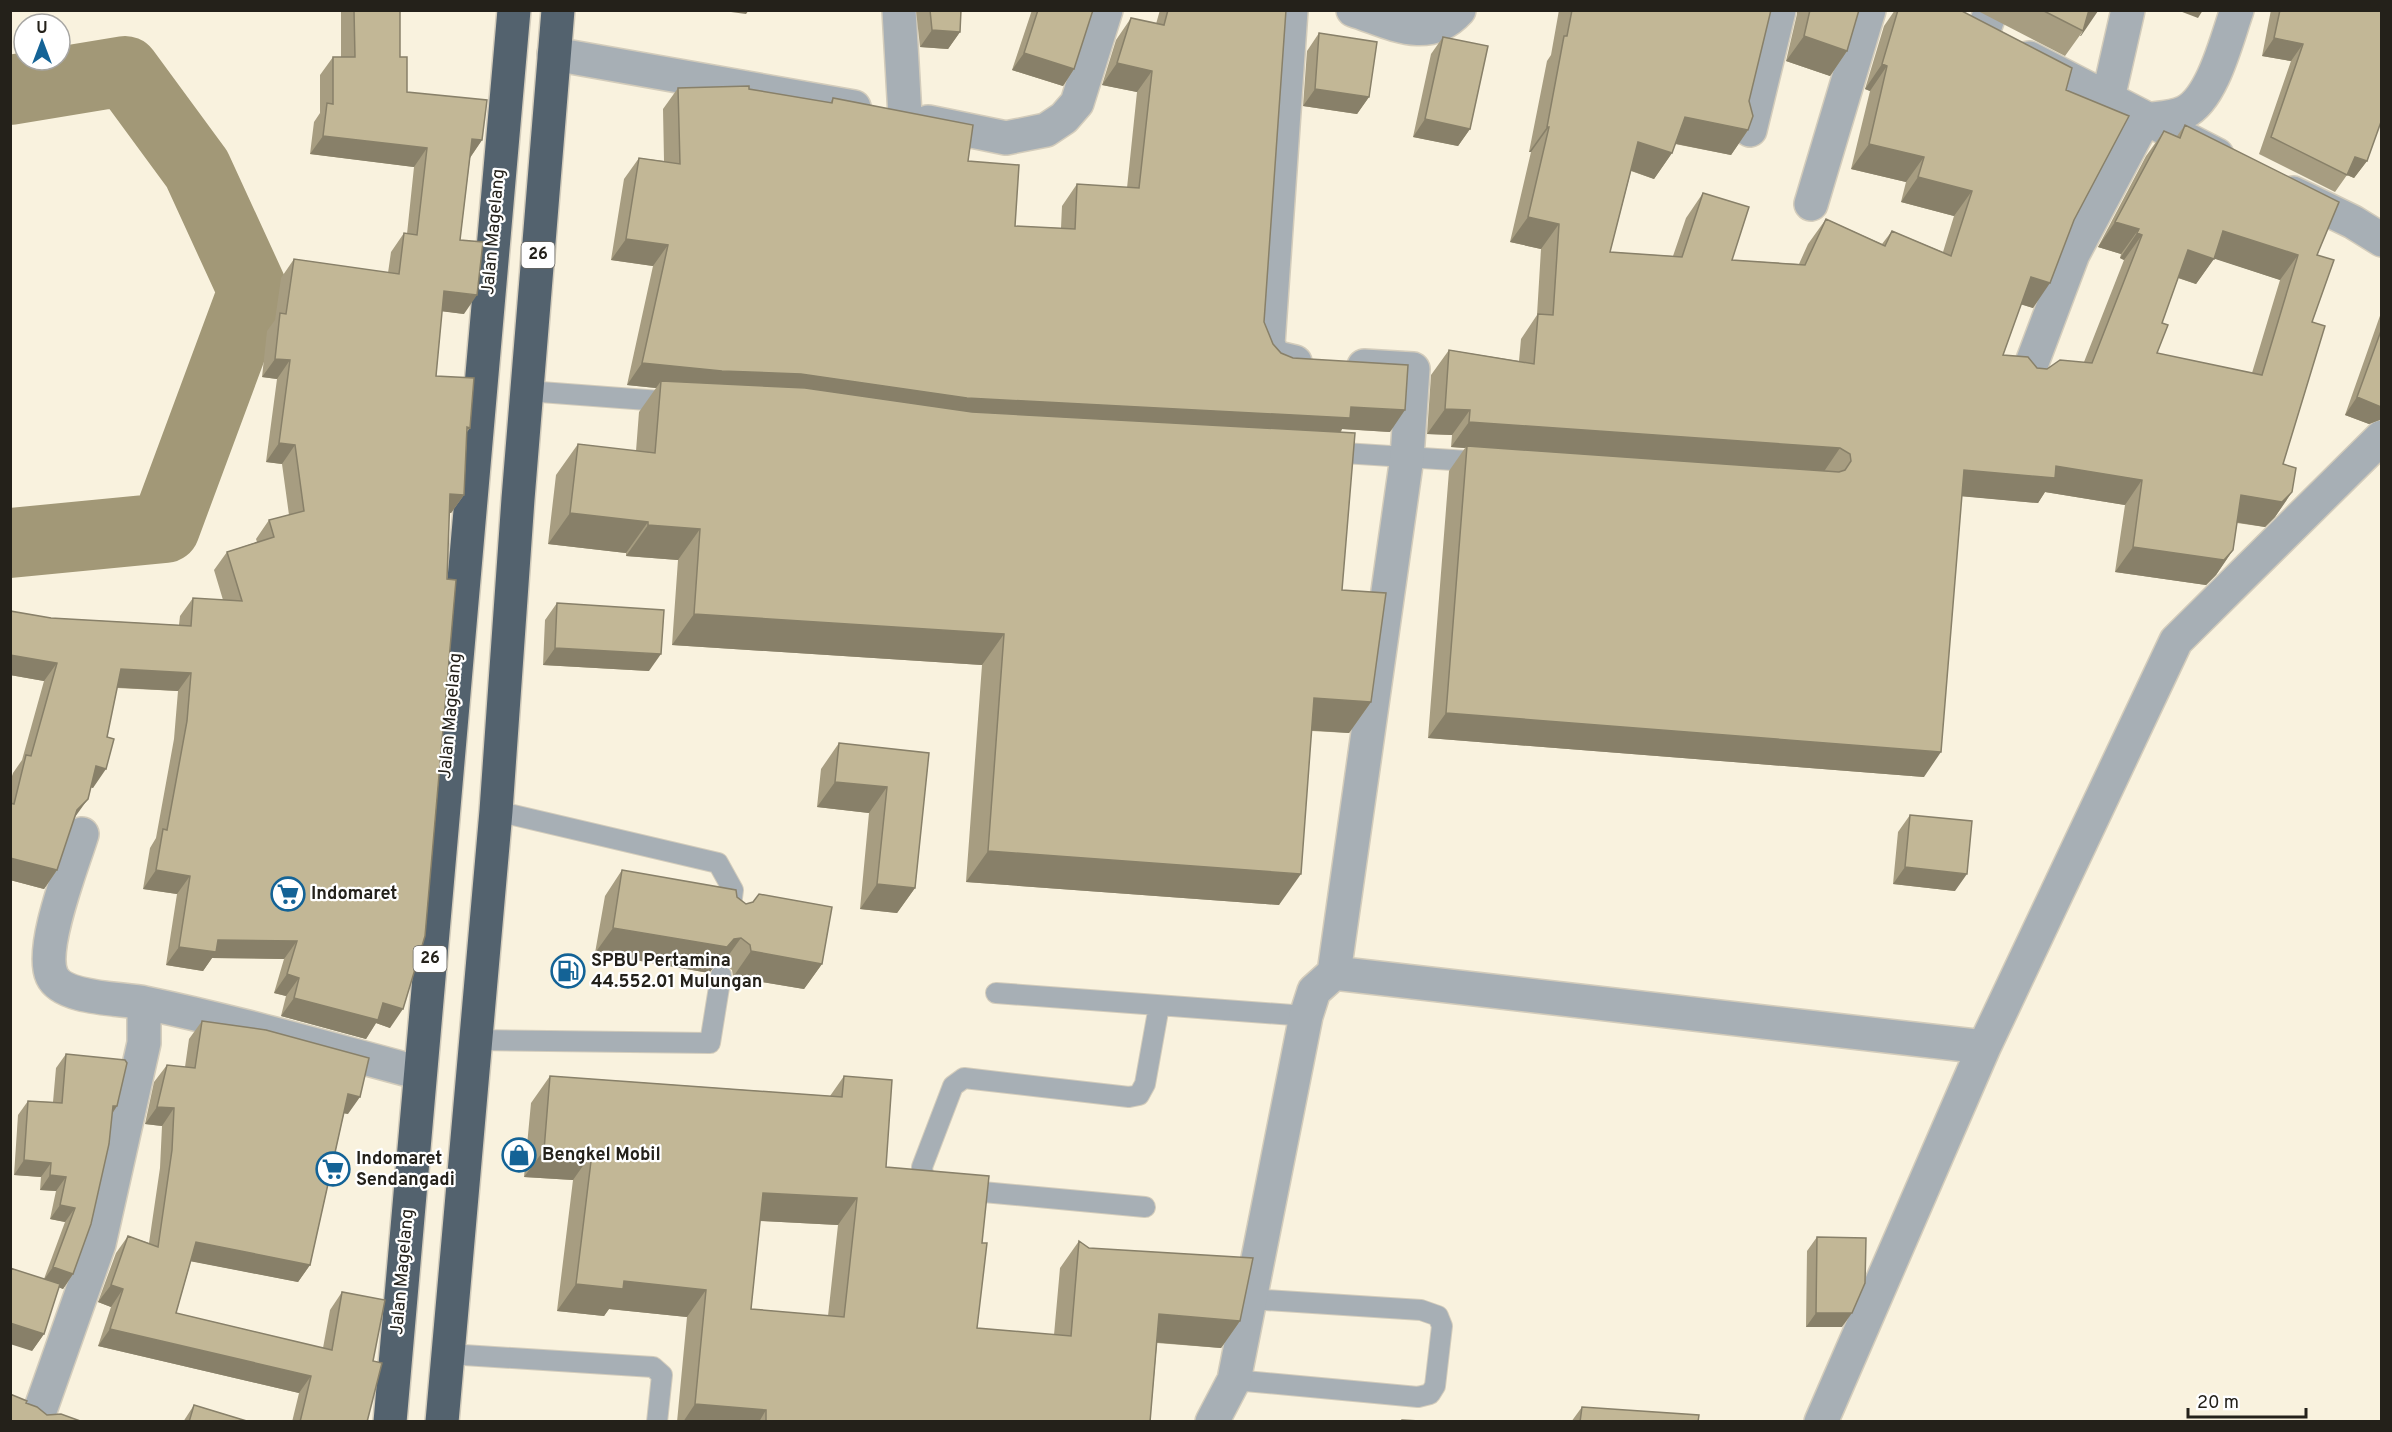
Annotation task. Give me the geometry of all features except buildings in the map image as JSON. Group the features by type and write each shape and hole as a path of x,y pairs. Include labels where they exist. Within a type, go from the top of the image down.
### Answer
{"highway":[{"name":"Jalan Magelang","path":"390,1422 514,10"},
{"name":"26","path":"442,1422 496,811 518,500 558,10"},
{"path":"470,496 518,500"}],"street":[{"path":"899,10 904,116"},
{"path":"554,54 904,116 1006,138 1046,129 1064,118 1077,103 1106,10"},
{"path":"1212,1422 1234,1380 1246,1282 1306,1016 1314,991 1334,973 1407,457 1413,369 1285,362 1274,357 1268,344 1291,10"},
{"path":"1353,10 1418,31 1435,28 1448,22 1459,10"},
{"path":"1750,129 1779,10"},
{"path":"1811,204 1869,10"},
{"path":"2108,98 2128,10"},
{"path":"2144,120 2185,112 2197,101 2218,64 2237,10"},
{"path":"1975,22 2144,120 2353,222 2382,240"},
{"path":"2027,376 2073,254 2144,120"},
{"path":"1821,1422 1984,1047 2176,641 2382,437"},
{"path":"82,834 54,923 49,950 52,976 60,986 73,992 144,1003 420,1073"},
{"path":"1334,973 1984,1047"},
{"path":"36,1422 99,1244 144,1043 144,1003"}],"lane":[{"path":"527,391 695,404"},
{"path":"1311,451 1503,463"},
{"path":"496,811 718,863 733,890 730,917"},
{"path":"476,1040 710,1043 721,975"},
{"path":"996,993 1306,1016"},
{"path":"1145,1207 940,1188 924,1182 922,1167 953,1086 964,1078 1129,1098 1139,1095 1145,1084 1160,1006"},
{"path":"1234,1380 1418,1398 1430,1394 1435,1386 1442,1326 1438,1316 1421,1310 1246,1282"},
{"path":"448,1354 653,1367 662,1375 657,1422"}],"waterway":[{"path":"10,90 125,71 197,169 253,291 165,528 10,543"}],"place":[{"name":"Indomaret","path":"288,894"},
{"name":"SPBU Pertamina 44.552.01 Mulungan","path":"568,971"},
{"name":"Bengkel Mobil","path":"519,1155"},
{"name":"Indomaret Sendangadi","path":"333,1169"}]}
